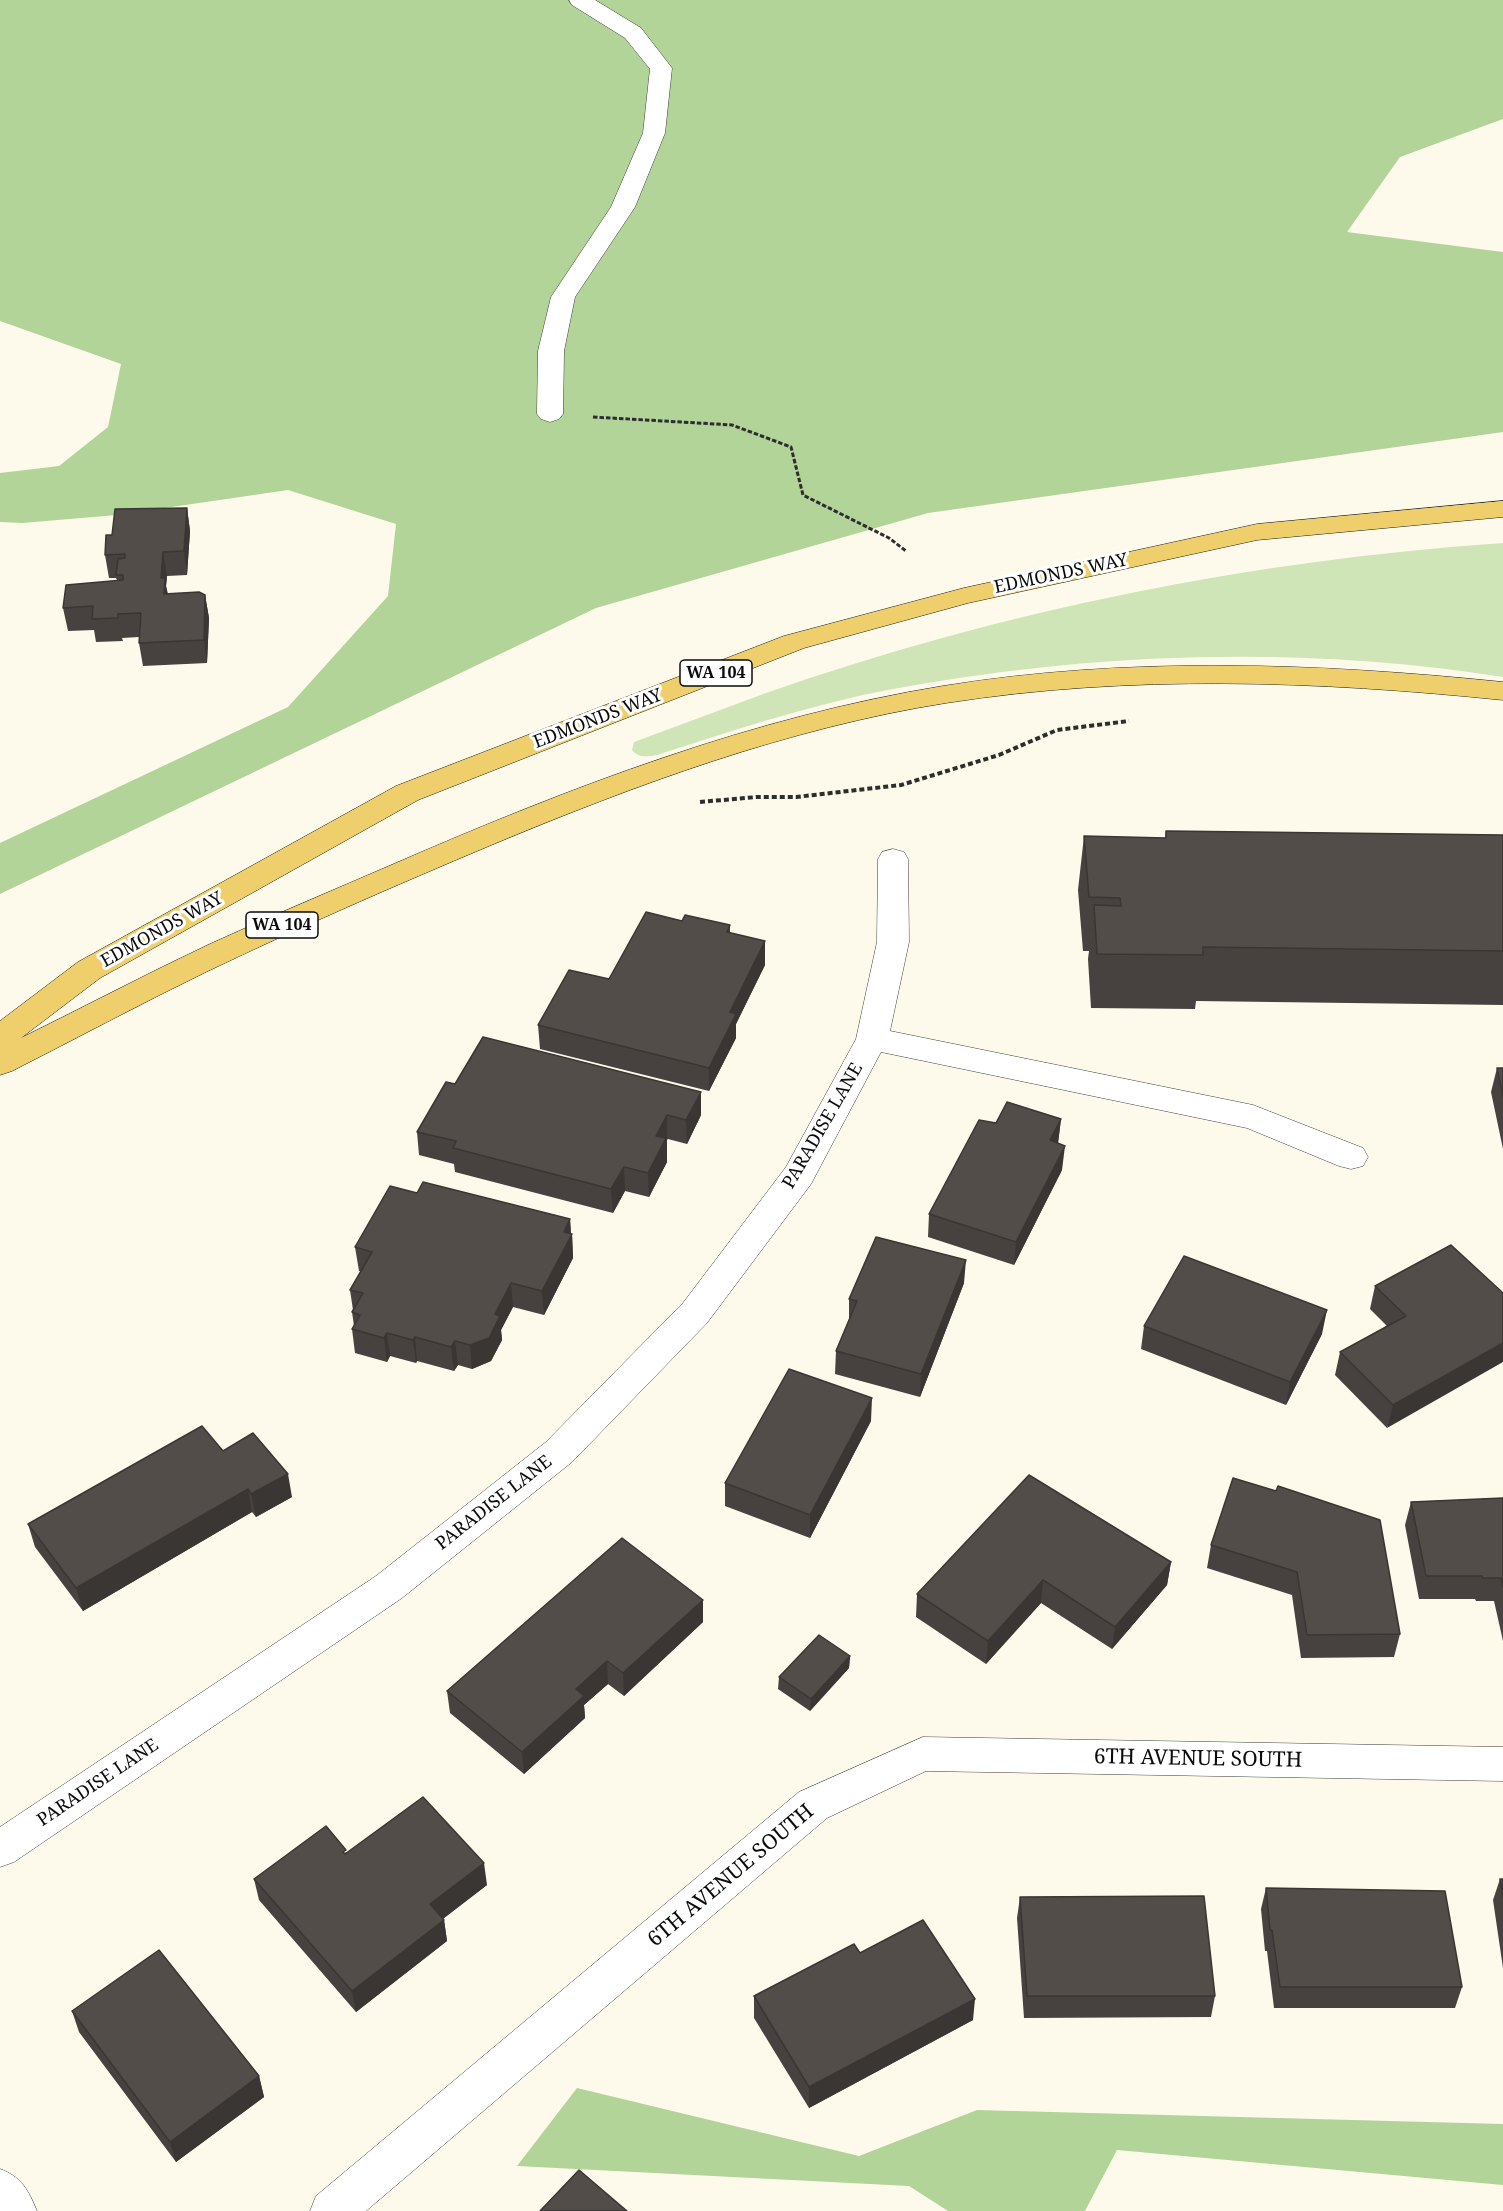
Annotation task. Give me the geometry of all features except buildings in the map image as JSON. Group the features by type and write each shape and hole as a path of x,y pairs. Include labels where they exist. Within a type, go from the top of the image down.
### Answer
{"main road":[{"name":"EDMONDS WAY","path":"0,1038 89,970 407,794 794,642 964,596 1257,532 1503,509"},
{"name":"WA 104","path":"0,1063 200,962 460,846 643,776 786,730 942,695 1128,675 1193,673 1318,676 1435,683 1503,691"}],"street":[{"path":"550,414 550,351 563,297 623,207 654,133 661,68 633,33 580,0"},
{"name":"PARADISE LANE","path":"0,1849 389,1587 559,1452 695,1313 799,1175 872,1039 893,942 893,859"},
{"path":"872,1039 1253,1117 1351,1157"},
{"name":"6TH AVENUE SOUTH","path":"332,2211 813,1805 923,1754 1503,1764"},
{"path":"0,2190 15,2211"}],"path":[{"path":"550,414 732,425 791,447 803,495 889,538 906,551"},
{"path":"699,802 757,797 796,797 901,784 999,755 1057,730 1136,720"}],"green space":[{"path":"0,0 1503,0 1503,119 1400,157 1347,232 1503,252 1503,432 928,513 596,608 0,894 0,843 288,707 388,596 396,524 288,490 117,515 22,523 0,522 0,473 59,466 108,427 121,364 0,321"},
{"path":"1503,543 1503,677 1351,660 1275,657 1198,657 1044,667 863,695 803,710 657,755 640,756 632,750 634,742 855,663 1037,614 1130,593 1222,576 1409,551"},
{"path":"577,2088 859,2156 977,2110 1503,2124 1503,2185 1117,2150 1085,2211 948,2211 909,2186 517,2166"}]}
